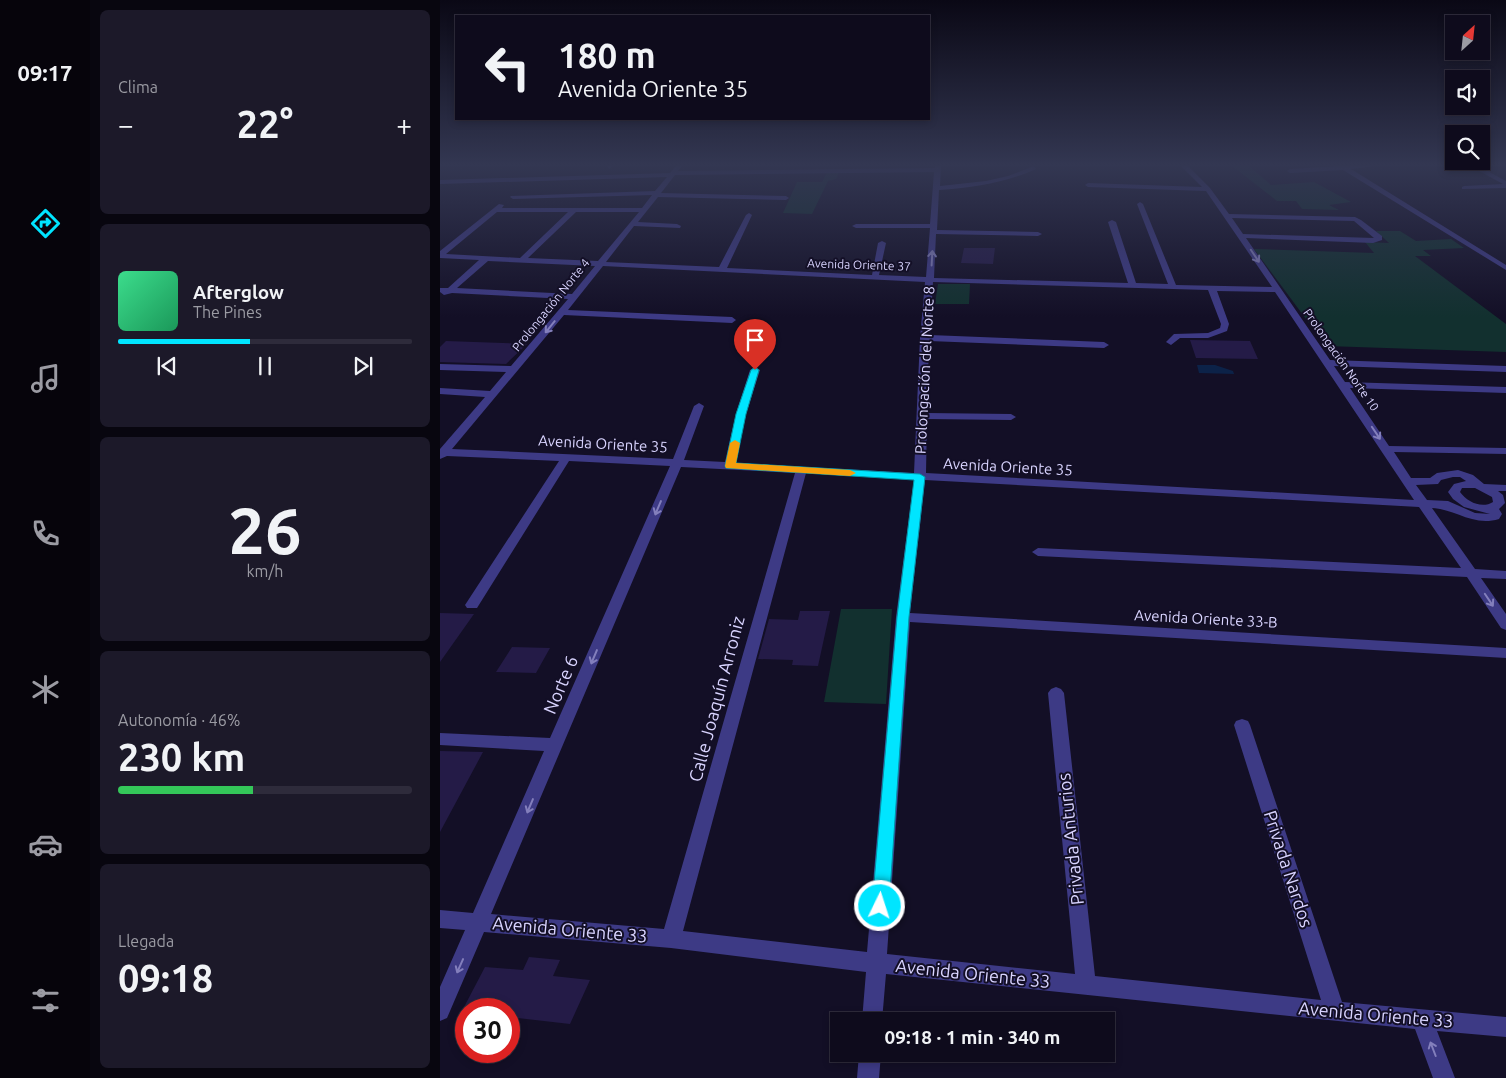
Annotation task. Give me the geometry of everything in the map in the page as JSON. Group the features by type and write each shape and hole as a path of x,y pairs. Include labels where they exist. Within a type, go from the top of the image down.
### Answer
{"street":[{"path":"440,255 487,216"},
{"path":"522,260 567,216"},
{"name":"Prolongación Norte 4","path":"442,454 515,370 638,216"},
{"path":"721,271 748,216"},
{"name":"Prolongación del Norte 8","path":"873,1012 903,617 920,477 925,338 931,280 934,216"},
{"path":"1145,216 1173,288"},
{"name":"Prolongación Norte 10","path":"1227,216 1506,625"},
{"path":"1240,216 1355,219 1359,220 1379,238 1373,241 1241,236"},
{"path":"1423,216 1506,268"},
{"path":"1112,222 1133,287"},
{"path":"632,224 677,226"},
{"path":"856,226 1038,234"},
{"path":"875,277 882,244"},
{"name":"Avenida Oriente 37","path":"440,255 721,271 931,280 1278,290"},
{"path":"440,299 486,258"},
{"path":"1171,342 1177,336 1214,334 1224,329 1225,324 1212,289"},
{"path":"440,290 574,297"},
{"path":"562,312 732,320"},
{"path":"925,338 1104,345"},
{"path":"1328,364 1506,369"},
{"path":"440,367 515,370"},
{"path":"730,466 741,414 755,370"},
{"path":"1344,385 1506,390"},
{"path":"440,391 494,394"},
{"name":"Norte 6","path":"440,1011 678,463 699,406"},
{"path":"922,416 1011,417"},
{"path":"1387,449 1506,451"},
{"name":"Avenida Oriente 35","path":"442,454 678,463 1424,503 1448,505 1465,514 1486,518 1495,516 1498,506"},
{"path":"472,605 566,458"},
{"name":"Calle Joaquín Arroniz","path":"671,940 801,470"},
{"path":"1409,481 1434,482 1436,478 1442,475 1459,474 1470,477 1481,486 1497,495 1499,499 1498,506 1472,506 1456,496 1455,489 1458,486 1481,486 1506,488"},
{"path":"1038,552 1506,575"},
{"name":"Avenida Oriente 33-B","path":"903,617 1506,654"},
{"name":"Privada Anturios","path":"1056,693 1086,986"},
{"name":"Privada Nardos","path":"1242,725 1335,1012"},
{"path":"440,739 556,745"},
{"name":"Avenida Oriente 33","path":"440,919 671,940 1335,1012 1506,1027"},
{"path":"1422,1020 1444,1078"},
{"path":"868,1078 869,1062"}],"green space":[{"path":"1376,231 1400,231 1416,241 1451,239 1464,248 1423,250 1431,256 1415,256 1506,324 1506,352 1326,346 1254,249 1374,253 1365,242 1389,243"},
{"path":"938,284 970,284 969,304 935,304"},
{"path":"841,609 892,609 886,704 824,702"}],"water":[{"path":"1197,365 1215,365 1233,371 1234,374 1199,373"}],"building":[{"path":"964,248 995,248 993,264 961,263"},
{"path":"1190,340 1250,341 1258,359 1196,358"},
{"path":"446,341 527,344 506,364 440,362 440,347"},
{"path":"800,611 830,611 818,666 792,665 793,660 758,659 769,619 798,620"},
{"path":"440,613 474,614 440,662"},
{"path":"512,647 550,648 536,673 496,672"},
{"path":"440,751 483,752 440,832"},
{"path":"529,957 560,960 553,976 590,980 570,1024 520,1018 520,998 469,998 485,967 523,970"}],"slow traffic":[{"path":"735,443 730,466 850,473"}],"route":[{"path":"755,370 741,414 730,466 920,477 903,617 880,906"}]}
